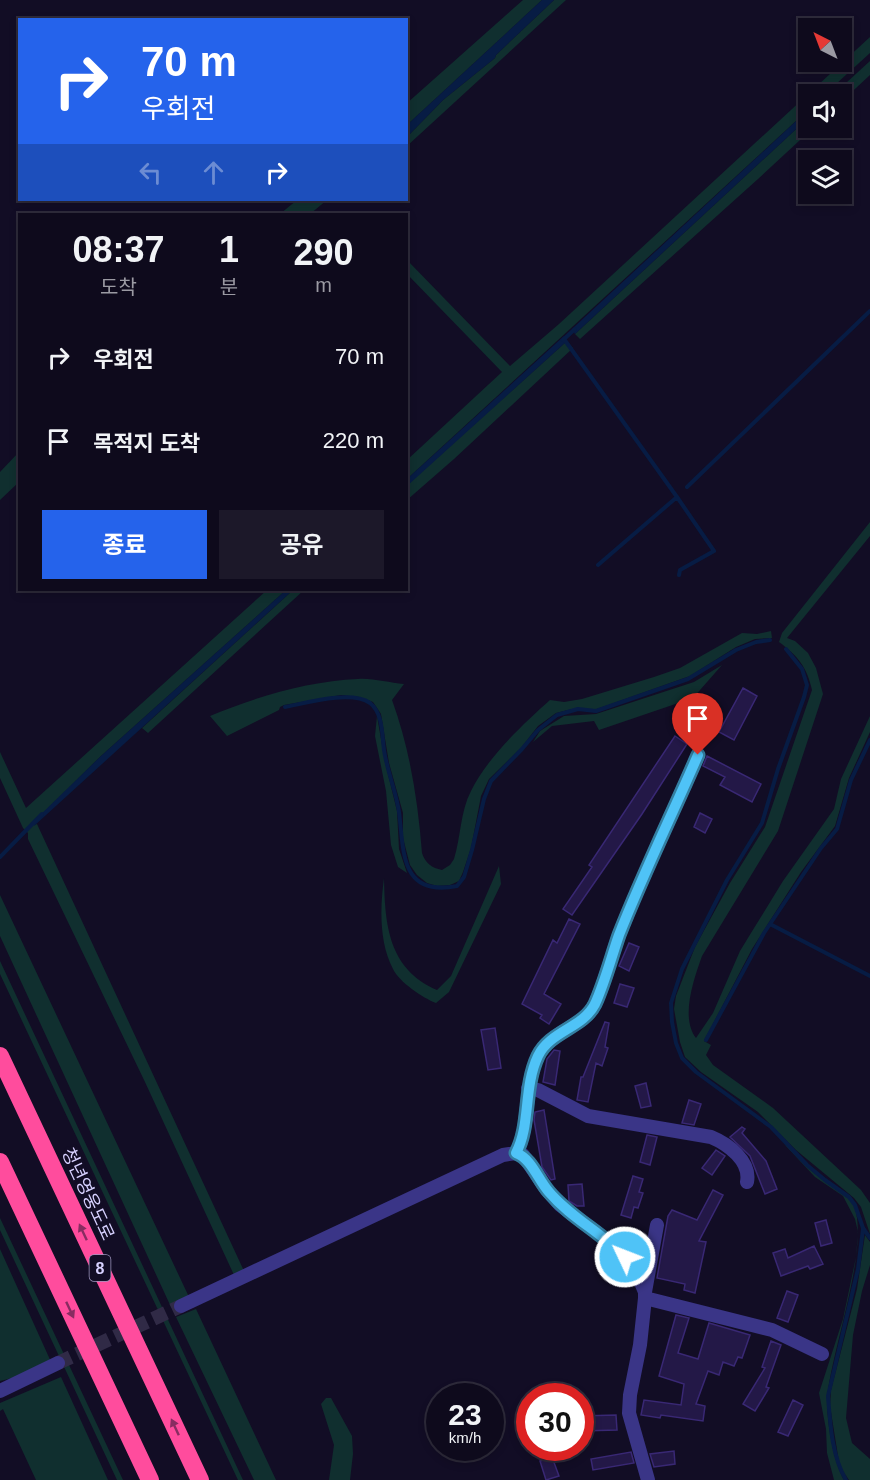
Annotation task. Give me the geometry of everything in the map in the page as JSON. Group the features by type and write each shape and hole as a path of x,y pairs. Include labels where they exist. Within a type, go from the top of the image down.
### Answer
{"highway":[{"name":"청년영웅도로","path":"0,1056 200,1480"},
{"path":"0,1162 150,1480"}],"street":[{"path":"516,1153 523,1141 528,1088 538,1056 545,1044 584,1017 594,1006 620,934 698,755"},
{"path":"528,1088 538,1090 588,1116 711,1137 734,1151 743,1162 749,1173 747,1182"},
{"path":"181,1306 503,1155 516,1153 523,1155 547,1190 560,1204 606,1238 625,1257 645,1295 772,1330 822,1354"},
{"path":"648,1480 629,1413 657,1225"},
{"path":"0,1391 58,1363"}],"green space":[{"path":"523,0 542,0 408,124 408,102"},
{"path":"554,0 566,0 408,145 408,136 443,100 496,55"},
{"path":"870,37 870,53 852,69 852,54"},
{"path":"870,61 870,75 852,92 852,84 845,84"},
{"path":"832,72 849,72 836,84 819,84"},
{"path":"798,103 798,119 408,478 408,459 502,372 408,275 408,261 510,366 559,324"},
{"path":"798,127 798,138 802,138 758,179 580,339 575,334"},
{"path":"296,201 326,201 311,213 281,213"},
{"path":"567,341 573,348 408,499 408,484"},
{"path":"18,453 18,483 0,500 0,472"},
{"path":"870,522 870,536 787,638 795,641 808,653 816,668 823,694 778,831 702,956 692,987 689,1020 696,1038 713,1013 740,951 783,881 834,809 841,779 870,716 870,732 849,778 835,826 801,872 752,949 704,1041 711,1045 706,1055 713,1065 773,1108 861,1190 870,1203 870,1234 861,1207 854,1198 796,1150 758,1112 701,1072 685,1057 674,1009 676,996 695,947 730,883 765,827 812,690 801,663 779,642 782,633"},
{"path":"266,591 285,591 101,756 35,821 34,825 37,824 244,1271 234,1275 145,1082 28,839 28,833 23,828 0,778 0,752 26,808"},
{"path":"292,591 303,591 148,733 142,728"},
{"path":"771,631 772,638 755,639 736,647 690,676 597,709 572,709 556,713 538,726 521,748 489,779 481,796 471,848 463,872 459,881 450,885 437,886 427,883 410,865 403,838 403,813 389,763 381,714 373,702 359,697 341,695 284,705 279,710 227,736 210,716 264,696 339,680 364,679 404,684 392,700 404,737 412,776 422,853 429,864 442,870 454,859 467,799 486,766 506,742 550,700 564,702 582,699 654,677 680,668 742,633 757,634"},
{"path":"722,665 693,698 599,730 594,721 552,726 533,742 540,731 564,716 596,714 694,682"},
{"path":"377,716 397,811 399,849 407,873 398,867 391,845 386,791 375,736"},
{"path":"499,866 501,884 449,992 436,1003 400,979 388,959 382,925 384,878 386,912 392,943 408,970 437,990 451,976"},
{"path":"0,895 189,1297 171,1307 0,936"},
{"path":"0,961 243,1480 238,1480 0,974"},
{"path":"785,1145 818,1176 851,1200 858,1224 857,1230 855,1219 843,1196 815,1177"},
{"path":"0,1218 123,1480 117,1480 0,1230"},
{"path":"865,1235 870,1242 870,1265 853,1335 846,1418 852,1443 870,1459 870,1480 849,1480 839,1462 830,1406 831,1390 857,1289"},
{"path":"0,1249 52,1364 33,1373 0,1381"},
{"path":"855,1261 827,1400 831,1441 844,1480 834,1480 827,1453 826,1429 819,1393 843,1319"},
{"path":"196,1309 276,1480 254,1480 176,1317"},
{"path":"61,1377 108,1480 36,1480 3,1409 0,1411 0,1403"},
{"path":"326,1398 331,1398 352,1436 353,1454 350,1480 329,1480 334,1445 321,1404"}],"water":[{"path":"542,0 554,0 495,58 443,100 408,136 408,124"},
{"path":"798,119 798,127 575,334 572,329"},
{"path":"564,336 567,341 408,485 408,478"},
{"path":"285,591 292,591 34,826 34,821 101,756"}],"building":[{"path":"743,688 757,696 734,740 719,732"},
{"path":"675,736 687,744 572,915 563,909 592,867 589,865"},
{"path":"707,756 761,784 752,802 720,785 725,777 703,766"},
{"path":"700,813 712,819 705,833 694,827"},
{"path":"569,919 580,924 544,994 561,1004 549,1024 540,1018 542,1015 522,1004 553,940 557,943"},
{"path":"629,943 639,947 629,971 619,966"},
{"path":"620,984 634,988 627,1007 614,1003"},
{"path":"605,1022 609,1023 605,1047 608,1048 602,1066 596,1063 588,1102 577,1100 581,1077 583,1077"},
{"path":"495,1028 501,1068 488,1070 481,1030"},
{"path":"554,1050 560,1051 555,1085 543,1082 547,1059"},
{"path":"646,1083 651,1106 641,1108 635,1086"},
{"path":"689,1100 701,1104 694,1125 682,1123"},
{"path":"544,1110 555,1179 551,1180 542,1167 534,1120 535,1112"},
{"path":"742,1127 745,1129 742,1133 766,1161 777,1189 765,1194 750,1156 730,1137"},
{"path":"647,1135 657,1137 650,1165 640,1162"},
{"path":"716,1150 725,1156 712,1175 702,1168"},
{"path":"633,1176 643,1179 639,1192 643,1193 638,1208 634,1207 631,1218 621,1215"},
{"path":"582,1184 584,1206 577,1206 569,1201 568,1185"},
{"path":"713,1190 723,1195 699,1241 706,1242 695,1293 684,1290 685,1284 657,1278 668,1216 672,1210 697,1220"},
{"path":"826,1220 832,1243 821,1246 815,1223"},
{"path":"814,1246 823,1264 810,1269 808,1266 781,1276 773,1253 785,1249 788,1258"},
{"path":"787,1291 798,1295 788,1322 777,1318"},
{"path":"676,1315 689,1318 678,1353 698,1359 709,1323 750,1335 742,1358 738,1357 734,1366 723,1362 719,1375 708,1371 696,1404 705,1406 703,1421 661,1415 660,1418 641,1415 644,1400 681,1405 684,1384 659,1376"},
{"path":"771,1341 781,1345 766,1387 769,1388 755,1411 743,1404 765,1368 762,1367"},
{"path":"793,1400 803,1405 788,1436 778,1432"},
{"path":"616,1415 617,1430 594,1431 594,1416"},
{"path":"674,1451 675,1464 654,1467 650,1454"},
{"path":"631,1452 634,1463 593,1470 591,1461 594,1461 594,1458"},
{"path":"540,1461 553,1461 559,1476 546,1480"}],"waterway":[{"path":"687,487 870,311"},
{"path":"563,340 575,329"},
{"path":"564,339 677,497 598,565"},
{"path":"677,497 714,551 680,570 679,575"},
{"path":"285,707 340,697 362,699 374,707 381,725 385,758 398,804 402,842 408,868 415,878 425,885 438,888 457,886 464,877 484,799 491,781 538,730 557,715 578,709 596,711 688,679 736,650 756,642 770,640"},
{"path":"786,649 802,669 807,685 804,697 778,769 762,823 727,880 682,969 671,1003 672,1022 682,1058 696,1072 771,1127 807,1165 849,1197 870,1238"},
{"path":"706,1040 764,933 821,848 837,829 851,780 870,740"},
{"path":"0,857 42,814"},
{"path":"770,924 870,976"},
{"path":"846,1480 835,1450 828,1396 858,1269 863,1229"}],"tunnel":[{"path":"58,1363 181,1306"}],"route":[{"path":"625,1257 599,1233 560,1204 547,1190 523,1155 516,1153 523,1141 526,1099 538,1056 545,1044 584,1017 594,1006 620,934 698,755"}]}
